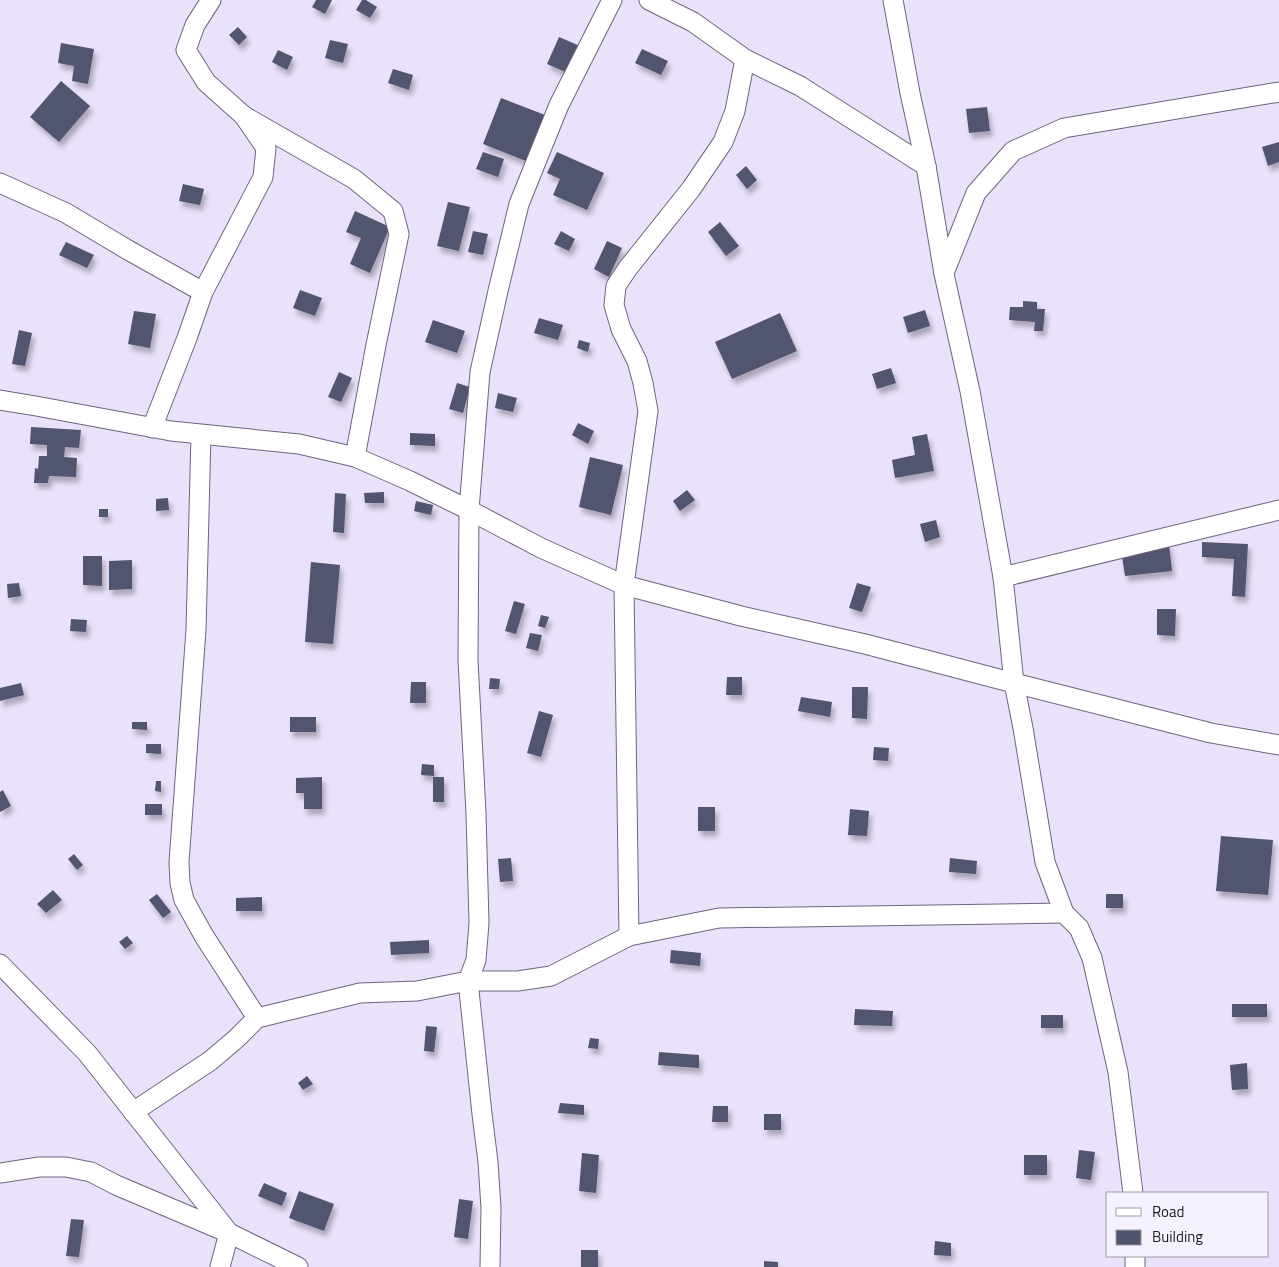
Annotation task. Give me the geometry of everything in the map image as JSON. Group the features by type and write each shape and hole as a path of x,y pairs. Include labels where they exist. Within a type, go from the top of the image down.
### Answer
{"street":[{"path":"211,0 195,25 186,50 206,82 244,116 354,179 393,211 400,234 376,345 355,457"},
{"path":"490,1267 491,1208 488,1162 468,981 476,960 479,923 476,813 468,660 469,510 480,372 519,204 559,105 612,0"},
{"path":"649,0 693,22 746,59 800,86 926,166"},
{"path":"893,0 926,166 944,274 970,391 1003,577 1014,683 1045,862 1064,913 1079,928 1092,958 1118,1072 1133,1192"},
{"path":"629,936 624,585 648,411 637,361 621,329 614,305 616,286 628,268 691,189 723,142 735,111 746,59"},
{"path":"944,274 976,193 1013,151 1064,128 1279,92"},
{"path":"152,428 187,338 202,292 263,176 266,148 244,116"},
{"path":"0,183 66,213 202,292"},
{"path":"0,400 171,431 299,444 355,457 410,481 541,548 624,585 741,616 865,644 1211,733 1279,745"},
{"path":"201,435 196,630 179,862 180,882 184,900 204,936 257,1018"},
{"path":"1003,577 1279,510"},
{"path":"133,1112 210,1060 236,1039 257,1018 360,993 417,992 468,981 518,981 551,976 629,936 719,918 1064,913"},
{"path":"0,964 86,1053 229,1233"},
{"path":"0,1173 66,1167 90,1172 229,1233 298,1267"},
{"path":"220,1267 229,1233"}],"building":[{"path":"316,0 332,0 325,14 312,7"},
{"path":"362,0 366,0 377,7 370,18 356,10"},
{"path":"238,27 247,37 239,45 229,35"},
{"path":"559,37 580,46 568,73 547,64"},
{"path":"330,40 348,44 343,63 325,58"},
{"path":"61,43 94,49 88,84 72,81 74,66 58,63"},
{"path":"642,49 668,61 661,75 635,63"},
{"path":"278,50 293,57 287,70 272,62"},
{"path":"393,69 413,75 409,90 388,83"},
{"path":"61,81 90,106 59,142 30,117"},
{"path":"501,98 545,115 526,161 483,144"},
{"path":"987,107 990,131 969,133 966,109"},
{"path":"1279,142 1279,162 1268,166 1262,147"},
{"path":"483,152 504,159 498,177 476,169"},
{"path":"557,152 604,173 587,210 553,195 560,179 547,173"},
{"path":"746,166 757,180 747,189 736,175"},
{"path":"183,184 204,189 200,205 179,201"},
{"path":"448,202 470,207 459,251 437,246"},
{"path":"355,211 390,227 370,273 350,264 361,238 346,232"},
{"path":"720,222 739,246 726,256 708,232"},
{"path":"473,231 488,234 483,255 468,252"},
{"path":"561,231 575,239 569,251 554,244"},
{"path":"607,241 622,248 609,277 594,269"},
{"path":"66,242 94,255 87,268 59,255"},
{"path":"300,290 322,298 315,316 293,308"},
{"path":"1023,301 1037,302 1037,309 1045,309 1043,331 1034,331 1035,322 1009,320 1010,307 1023,307"},
{"path":"925,310 930,326 908,333 903,317"},
{"path":"134,311 156,314 150,348 128,344"},
{"path":"780,313 797,351 732,379 715,342"},
{"path":"539,318 563,325 558,340 534,333"},
{"path":"433,320 465,331 457,353 425,342"},
{"path":"19,330 32,333 25,366 12,364"},
{"path":"579,340 590,343 588,352 577,348"},
{"path":"891,368 896,383 877,389 872,374"},
{"path":"339,372 352,378 341,402 328,397"},
{"path":"457,383 470,387 463,413 449,409"},
{"path":"498,393 517,398 513,412 495,408"},
{"path":"578,423 594,431 588,444 572,435"},
{"path":"31,427 81,430 79,448 65,447 64,457 77,458 76,477 49,476 48,483 34,483 35,468 38,469 39,456 47,456 47,445 30,444"},
{"path":"410,433 435,434 435,446 410,445"},
{"path":"927,434 934,471 895,478 892,460 915,455 912,437"},
{"path":"590,457 623,465 611,515 579,507"},
{"path":"687,490 695,500 680,511 673,501"},
{"path":"384,492 384,503 365,503 364,493"},
{"path":"335,493 346,494 344,533 333,532"},
{"path":"168,498 169,510 156,511 156,499"},
{"path":"416,501 433,505 431,515 414,511"},
{"path":"99,509 108,509 108,517 99,517"},
{"path":"936,520 940,537 925,542 920,524"},
{"path":"1202,542 1248,544 1245,597 1232,596 1234,559 1202,557"},
{"path":"1169,544 1172,571 1125,576 1121,550"},
{"path":"83,556 102,556 102,586 83,585"},
{"path":"132,560 132,589 109,590 109,561"},
{"path":"311,562 340,565 333,644 305,642"},
{"path":"19,583 21,596 8,598 7,584"},
{"path":"857,583 871,587 862,612 849,608"},
{"path":"514,601 525,604 516,634 505,631"},
{"path":"1157,609 1176,609 1175,636 1157,635"},
{"path":"541,615 549,617 545,628 538,626"},
{"path":"71,619 87,620 86,632 70,631"},
{"path":"530,633 542,635 538,651 526,648"},
{"path":"727,677 742,677 742,695 726,695"},
{"path":"490,678 500,679 499,689 489,689"},
{"path":"411,682 426,682 426,703 410,703"},
{"path":"21,683 24,695 0,701 0,688"},
{"path":"852,687 868,687 867,719 852,718"},
{"path":"801,697 832,702 830,717 798,711"},
{"path":"539,711 553,715 541,757 527,753"},
{"path":"290,717 316,717 316,732 290,732"},
{"path":"132,722 147,722 147,730 132,729"},
{"path":"146,744 161,744 161,754 146,753"},
{"path":"874,747 889,748 888,761 873,760"},
{"path":"422,764 434,765 434,776 421,775"},
{"path":"322,777 322,809 304,809 304,793 296,793 296,778"},
{"path":"433,777 444,777 444,802 433,802"},
{"path":"156,781 161,781 161,792 155,791"},
{"path":"3,790 11,806 0,812 0,792"},
{"path":"145,804 162,804 162,815 145,815"},
{"path":"698,807 715,807 715,831 698,831"},
{"path":"850,809 869,811 867,836 848,835"},
{"path":"1221,836 1273,840 1268,895 1216,891"},
{"path":"74,854 83,865 77,870 68,859"},
{"path":"511,858 513,881 500,882 498,859"},
{"path":"950,858 977,861 976,874 949,872"},
{"path":"53,890 62,900 46,913 37,904"},
{"path":"157,894 171,912 163,918 149,900"},
{"path":"1106,894 1123,894 1123,908 1106,908"},
{"path":"262,897 262,911 236,911 236,898"},
{"path":"127,936 133,943 125,949 119,942"},
{"path":"429,940 429,953 391,955 390,942"},
{"path":"671,950 701,953 700,966 670,963"},
{"path":"1232,1004 1267,1004 1267,1017 1232,1017"},
{"path":"855,1009 893,1011 892,1026 854,1025"},
{"path":"1041,1015 1063,1015 1063,1028 1041,1028"},
{"path":"426,1026 437,1027 434,1052 424,1051"},
{"path":"590,1038 599,1039 598,1049 588,1048"},
{"path":"659,1052 699,1055 699,1068 658,1065"},
{"path":"1247,1063 1248,1089 1232,1090 1230,1065"},
{"path":"307,1076 313,1084 303,1090 298,1083"},
{"path":"560,1103 584,1105 584,1115 558,1113"},
{"path":"713,1106 728,1106 728,1122 712,1122"},
{"path":"764,1114 781,1114 781,1130 764,1130"},
{"path":"1079,1150 1095,1152 1091,1180 1076,1178"},
{"path":"582,1153 599,1155 596,1193 579,1191"},
{"path":"1024,1155 1047,1155 1047,1175 1024,1175"},
{"path":"264,1183 287,1193 282,1206 258,1196"},
{"path":"299,1191 334,1204 324,1231 289,1218"},
{"path":"459,1199 473,1201 468,1239 454,1237"},
{"path":"71,1219 84,1220 79,1257 66,1256"},
{"path":"935,1241 951,1243 951,1256 934,1255"},
{"path":"581,1250 598,1250 598,1267 581,1267"},
{"path":"764,1261 778,1262 778,1267 764,1267"}]}
